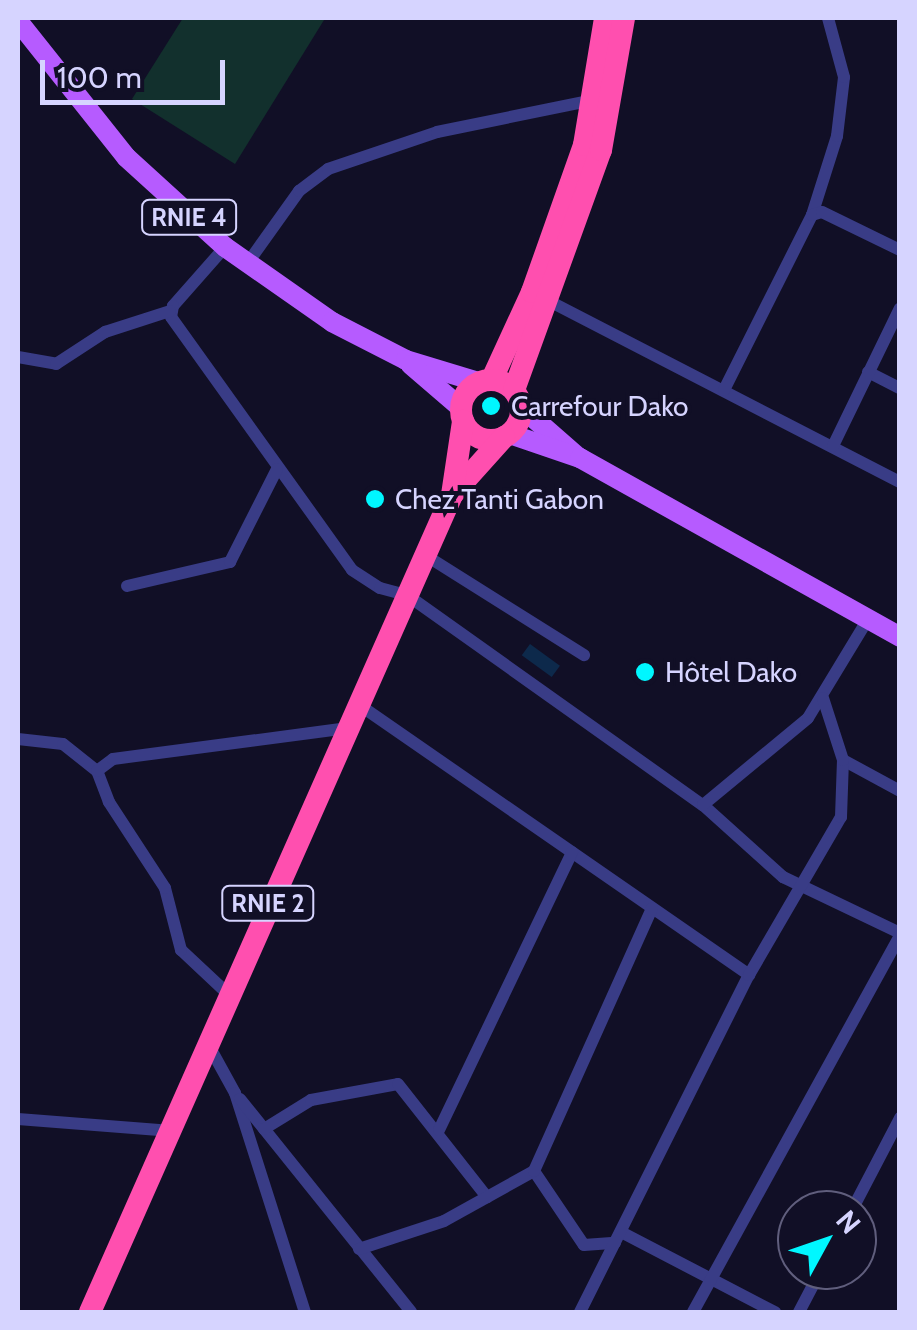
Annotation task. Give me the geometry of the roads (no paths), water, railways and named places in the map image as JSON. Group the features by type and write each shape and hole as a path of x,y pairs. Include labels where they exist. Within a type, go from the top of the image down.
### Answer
{"highway":[{"path":"452,495 462,414 485,380 557,229 594,100 605,18"},
{"path":"452,495 507,436 601,150 624,18"},
{"path":"485,380 518,399"},
{"path":"462,414 480,438 507,436"},
{"name":"RNIE 2","path":"90,1312 228,992 452,495"}],"main road":[{"name":"RNIE 4","path":"21,35 126,157 247,264 332,322 406,360 485,380"},
{"name":"RNIE 4","path":"406,360 462,414"},
{"path":"518,399 580,458"},
{"path":"507,436 580,458 900,636"}],"street":[{"path":"724,390 812,215 837,136 844,78 828,18"},
{"path":"247,264 299,192 328,169 437,132 594,100"},
{"path":"812,215 822,212 900,250"},
{"path":"18,357 56,364 105,332 170,311 225,247"},
{"path":"549,301 900,482"},
{"path":"833,446 900,308"},
{"path":"170,311 277,469 352,570 380,588 407,595 703,804 765,864 900,935 693,1312"},
{"path":"868,372 900,388"},
{"path":"126,586 230,562 277,469"},
{"path":"425,555 584,654"},
{"path":"703,804 796,730 823,698 868,619"},
{"path":"580,1312 749,975 841,818 843,760 823,698"},
{"path":"358,704 749,975"},
{"path":"98,772 114,759 348,728"},
{"path":"18,739 63,744 98,772 109,802 166,888 181,950 228,992"},
{"path":"843,760 900,790"},
{"path":"439,1130 572,852"},
{"path":"360,1249 404,1238 534,1171 652,908"},
{"path":"207,1042 235,1093 412,1312"},
{"path":"264,1129 312,1100 398,1084 439,1130 487,1197"},
{"path":"235,1093 305,1312"},
{"path":"862,1190 900,1118"},
{"path":"20,1123 170,1131"},
{"path":"534,1171 584,1246 618,1238 711,1278 775,1312"}],"water":[{"path":"530,644 560,666 552,677 522,655"}],"place":[{"name":"Carrefour Dako","path":"491,406"},
{"name":"Chez Tanti Gabon","path":"375,499"},
{"name":"Hôtel Dako","path":"645,672"}]}
